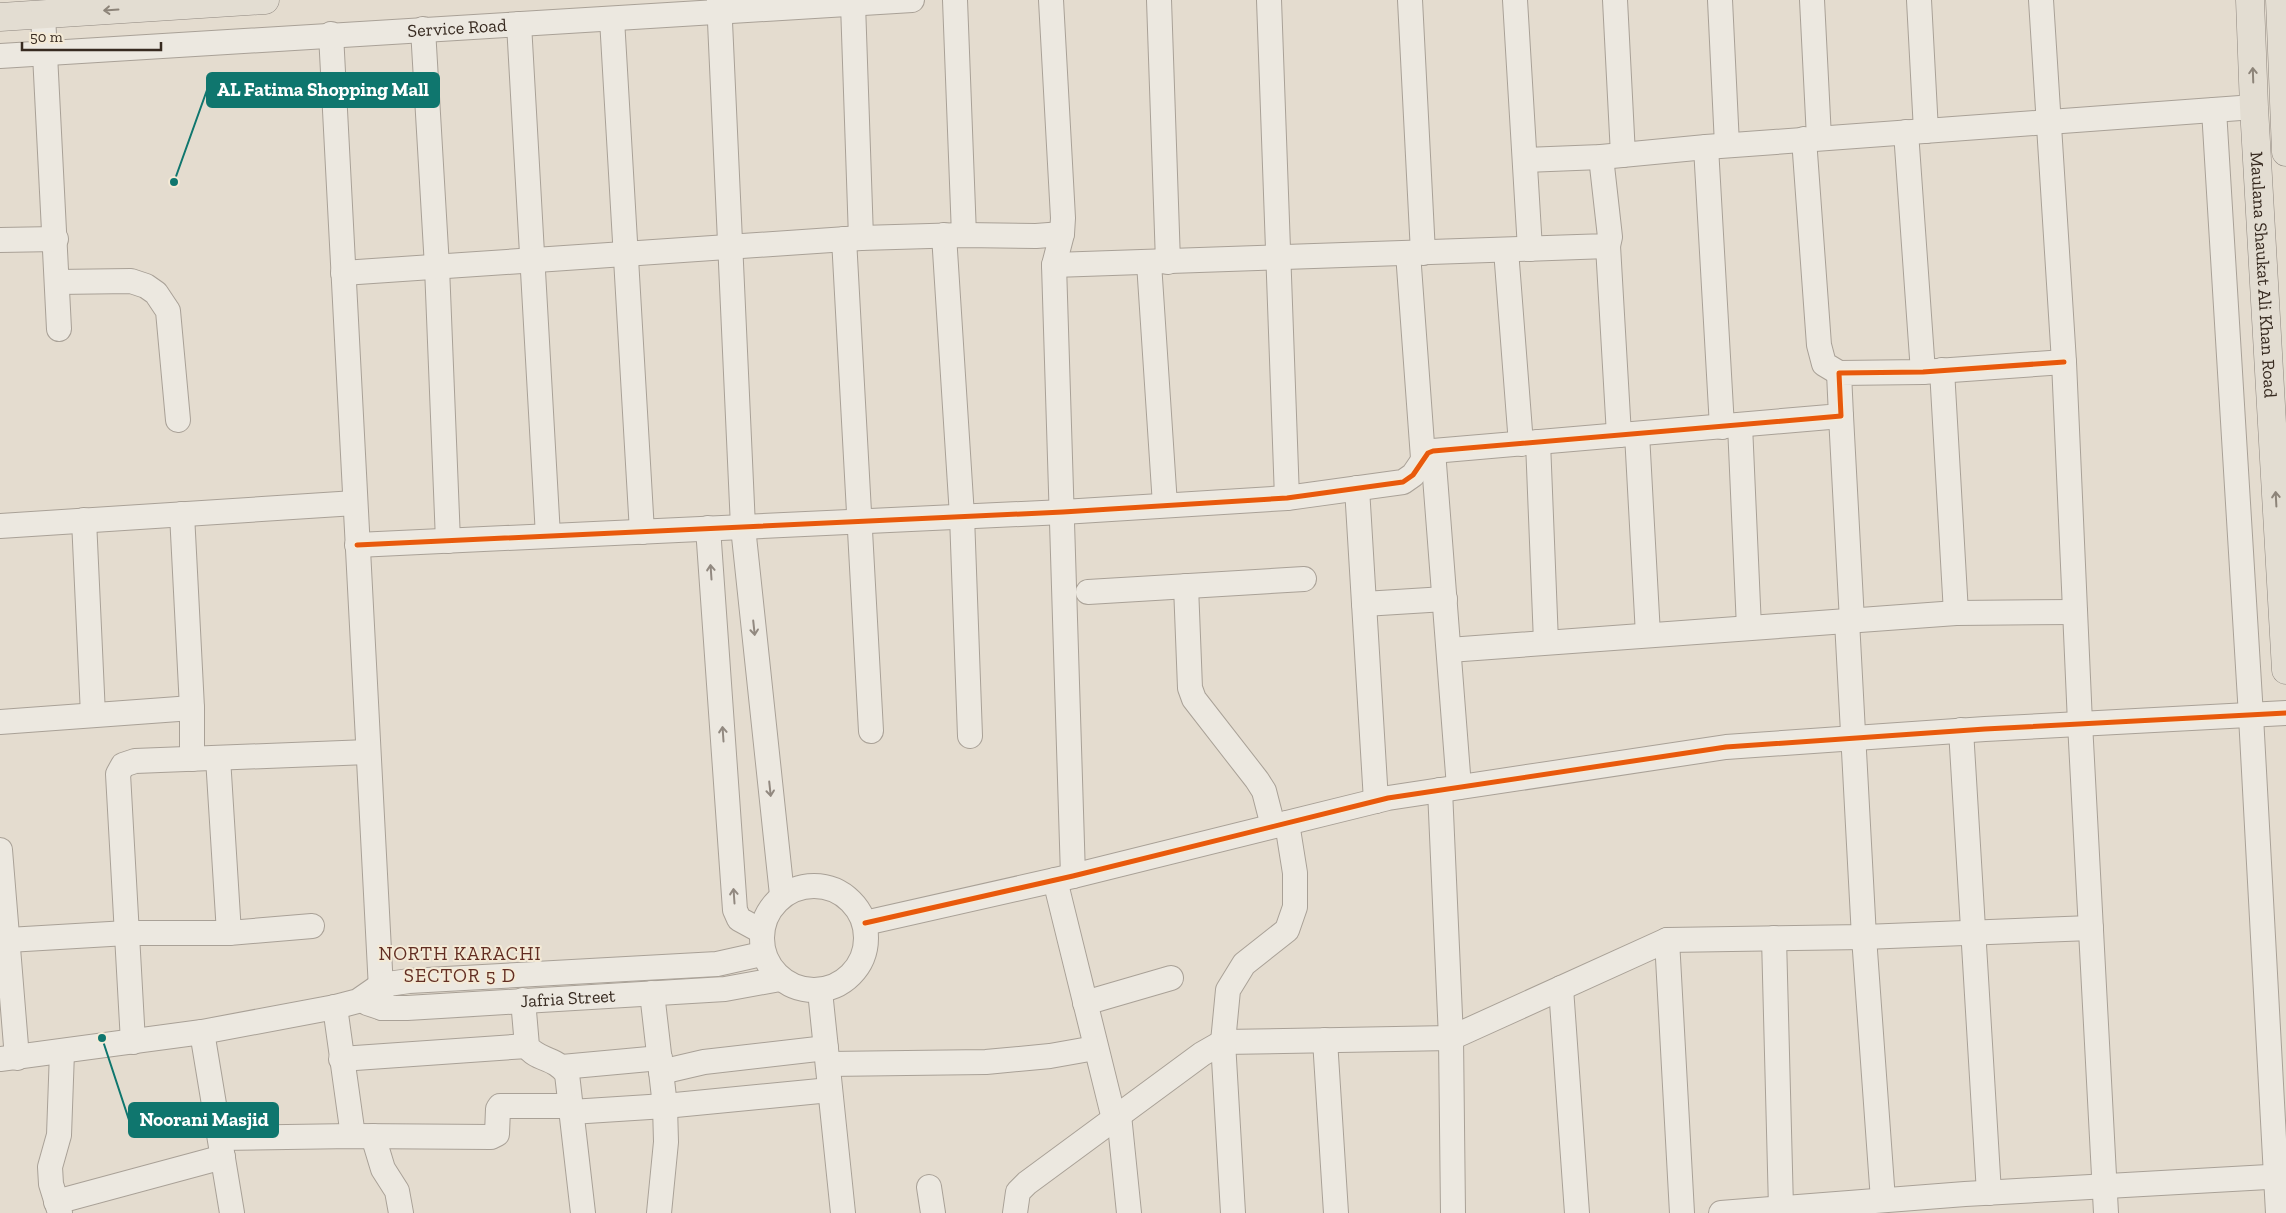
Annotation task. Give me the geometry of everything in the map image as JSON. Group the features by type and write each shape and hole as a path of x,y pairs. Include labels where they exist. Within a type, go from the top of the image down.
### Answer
{"main road":[{"path":"0,17 264,0"},
{"name":"Maulana Shaukat Ali Khan Road","path":"2250,0 2254,107 2286,670"},
{"name":"Maulana Shaukat Ali Khan Road","path":"2280,0 2286,105 2286,152"}],"street":[{"name":"Service Road","path":"0,56 331,34 612,19 719,6 853,4 912,0"},
{"path":"955,0 954,235 970,736"},
{"path":"1051,0 1062,234 1054,265 1062,512 1064,878 1085,1003 1095,1048 1117,1117 1129,1213"},
{"path":"1159,0 1158,262 1165,505"},
{"path":"1269,0 1287,498"},
{"path":"1410,0 1416,253 1428,454 1449,650 1454,1213"},
{"path":"1515,0 1530,249"},
{"path":"1615,0 1610,237 1608,246 1648,635"},
{"path":"1720,0 1717,146 1731,426 1749,628"},
{"path":"1812,0 1811,139 1819,346 1824,364 1839,373 1933,371 2064,362"},
{"path":"1919,0 1916,131 1933,371 1956,613"},
{"path":"2041,0 2064,362 2080,723 2106,1213"},
{"path":"853,4 853,238 858,521 871,731"},
{"path":"719,6 743,527 782,895"},
{"path":"43,15 56,239 59,330"},
{"path":"612,19 642,532"},
{"path":"519,24 548,536"},
{"path":"423,29 437,266 448,541"},
{"path":"331,34 381,997"},
{"path":"1525,160 1612,156 1717,146 2254,107"},
{"path":"2214,110 2281,1177 2278,1213"},
{"path":"343,273 853,238 954,235 1036,236 1062,234"},
{"path":"0,240 56,239"},
{"path":"1054,265 1608,246"},
{"path":"1506,250 1529,443 1546,642"},
{"path":"57,282 131,281 146,286 156,293 168,311 178,420"},
{"path":"1839,373 1853,738 1864,937 1871,1205"},
{"path":"357,545 1062,512 1287,498 1403,482 1413,475 1428,454 1529,443 1841,416"},
{"path":"1357,488 1376,801"},
{"path":"0,526 355,503"},
{"path":"182,514 192,708 192,759"},
{"path":"84,520 93,715"},
{"path":"708,528 735,910 739,919 762,942 780,979 799,989 820,991 848,979 865,953 865,923 852,901 830,887 805,886 782,895 768,911 762,942"},
{"path":"1088,592 1304,579"},
{"path":"1186,586 1190,688 1194,699 1264,791 1280,824 1295,873 1295,907 1287,930 1244,964 1228,990 1223,1042 1233,1213"},
{"path":"1364,604 1445,599"},
{"path":"1449,650 1956,613 2075,612"},
{"path":"0,722 192,708"},
{"path":"865,923 1064,878 1376,801 1449,788 1726,747 1961,730 2286,713"},
{"path":"1961,730 1989,1193"},
{"path":"133,1042 118,774 123,765 135,761 368,752"},
{"path":"218,758 229,933"},
{"path":"0,861 8,940 8,1059"},
{"path":"8,940 127,933 229,933 312,926"},
{"path":"1015,1213 1018,1192 1027,1183 1202,1054 1223,1042 1451,1038 1667,940 1864,937 2091,928"},
{"path":"1769,1210 1774,938"},
{"path":"1667,940 1682,1213"},
{"name":"Jafria Street","path":"381,997 409,981 717,964 762,942"},
{"path":"574,972 576,997"},
{"path":"1085,1003 1171,978"},
{"name":"Jafria Street","path":"8,1059 202,1032 381,997 523,1000 725,989 780,979"},
{"path":"1561,988 1577,1213"},
{"path":"820,991 843,1213"},
{"path":"652,993 665,1106 666,1142 659,1213"},
{"path":"523,1000 527,1046 530,1051 554,1061 567,1074 583,1213"},
{"path":"335,1007 341,1059 363,1136 397,1191 401,1213"},
{"path":"202,1032 232,1213"},
{"path":"1325,1040 1336,1213"},
{"path":"341,1059 527,1046"},
{"path":"562,1067 661,1065 827,1056 986,1062 1050,1056 1095,1048"},
{"path":"62,1052 59,1135 50,1167 51,1184 58,1208 222,1148 363,1136 491,1137 497,1134 498,1109 500,1106 570,1109 665,1106 830,1090"},
{"path":"1721,1213 1871,1205 1966,1203 1989,1193 2281,1177"},
{"path":"928,1187 933,1213"}],"cycle path":[{"path":"357,545 1063,512 1287,498 1403,482 1413,475 1428,453 1433,451 1841,416 1839,373 1923,372 2064,362"},
{"path":"865,923 1073,876 1388,798 1726,747 1985,729 2286,713"}],"place":[{"name":"AL Fatima Shopping Mall","path":"174,182"},
{"name":"Noorani Masjid","path":"102,1038"}],"district":[{"name":"NORTH KARACHI SECTOR 5 D","path":"460,964"}]}
